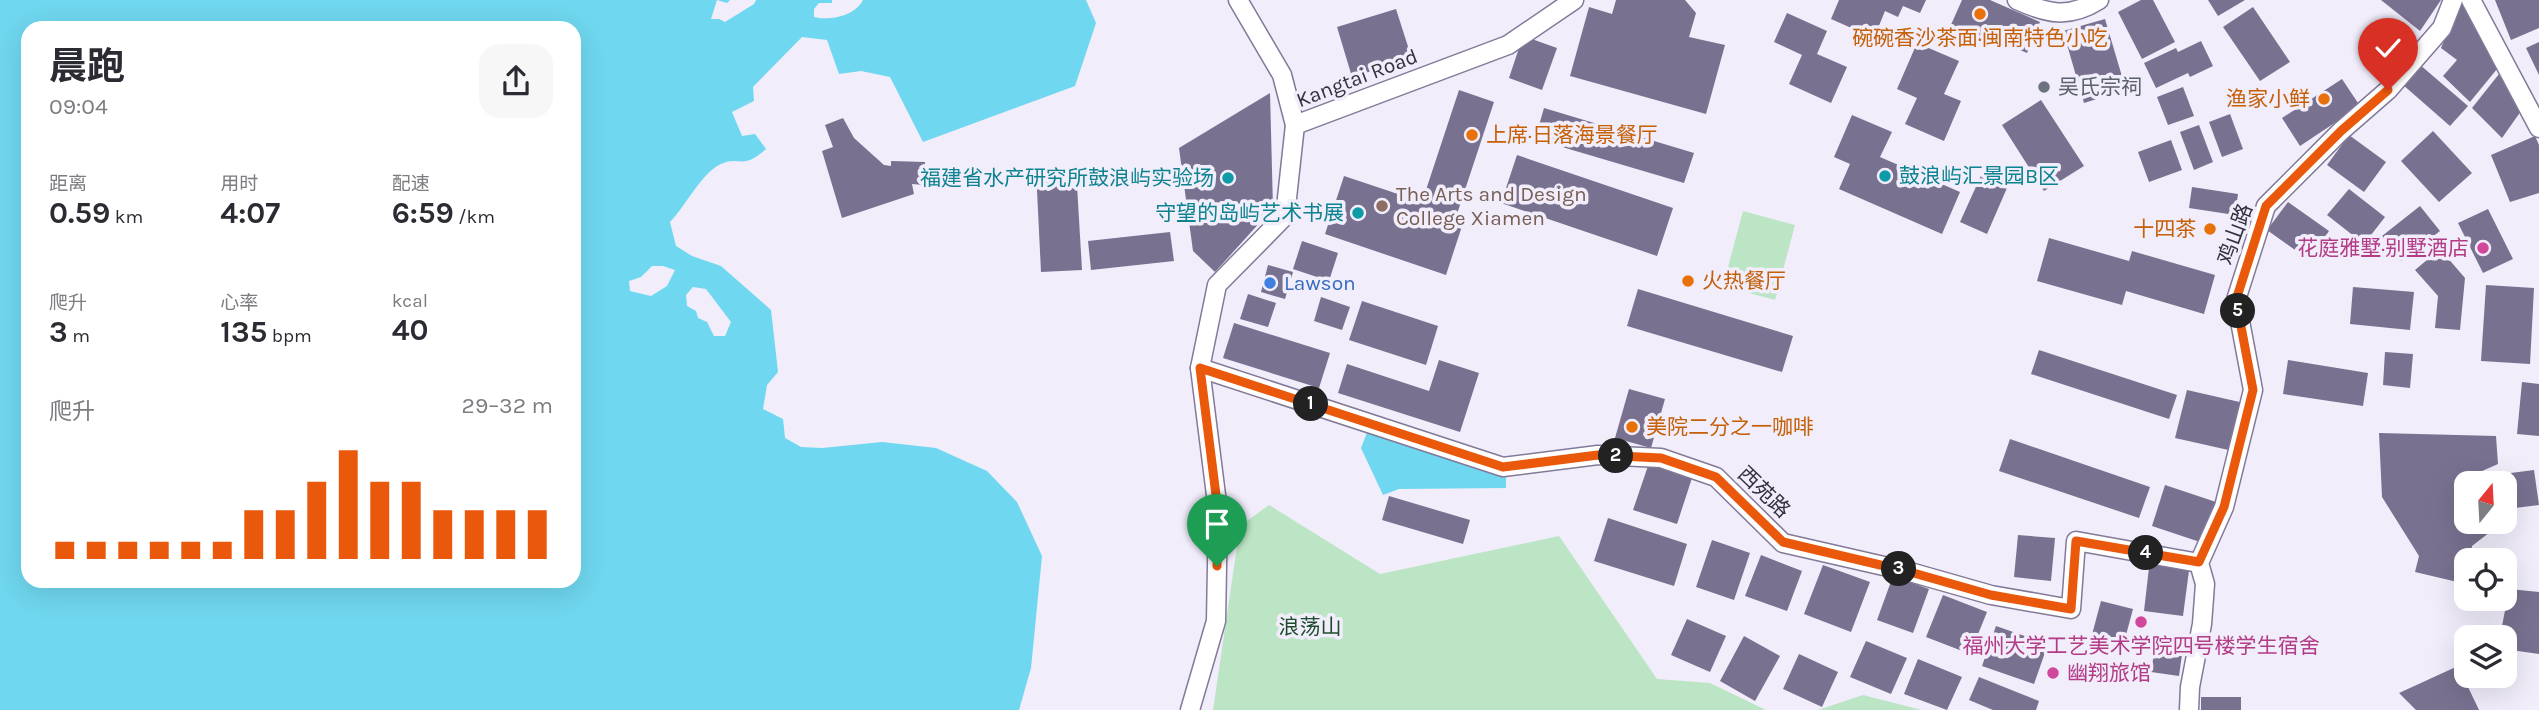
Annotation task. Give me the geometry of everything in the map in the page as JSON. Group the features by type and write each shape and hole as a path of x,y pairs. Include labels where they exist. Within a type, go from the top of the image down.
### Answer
{"street":[{"path":"1238,0 1282,75 1295,125"},
{"name":"Kangtai Road","path":"1189,710 1216,621 1218,511 1200,368 1217,285 1285,216 1295,125 1508,45 1574,0"},
{"path":"2017,0 2047,14 2087,8 2099,0"},
{"name":"鸡山路","path":"2199,562 2224,507 2253,390 2236,300 2266,206 2341,131 2388,90 2442,29 2453,0"},
{"path":"2471,0 2539,128"},
{"name":"西苑路","path":"1200,368 1503,467 1598,455 1661,458 1716,477 1783,542 1910,572 1991,595 2071,609 2076,541 2199,562"},
{"path":"2189,710 2205,584 2199,562"}],"green space":[{"path":"1743,211 1795,225 1775,300 1723,286"},
{"name":"浪荡山","path":"1269,505 1380,574 1559,536 1657,679 1710,683 1766,710 1213,710 1240,526"},
{"path":"1863,695 1922,710 1818,710"}],"water":[{"path":"0,0 717,0 711,19 725,22 754,4 756,0 832,0 832,3 819,3 814,9 814,17 827,18 842,16 854,10 863,0 1086,0 1096,23 1075,86 923,142 890,77 861,71 839,74 827,40 802,37 753,87 754,101 732,112 742,136 755,134 766,149 752,159 727,162 714,168 670,222 676,246 692,256 721,266 771,310 778,372 767,385 763,409 783,419 785,438 801,447 822,448 882,442 936,448 987,471 1017,502 1042,556 1031,668 1019,710 0,710","holes":["652,266 675,270 667,286 651,296 630,291 629,281 641,277","693,287 706,289 731,322 725,336 714,336 707,322 698,318 696,311 687,306 686,295"]},
{"path":"1368,430 1506,476 1506,488 1399,489 1383,495 1361,448"}],"building":[{"path":"1616,0 1685,0 1696,13 1689,37 1725,45 1706,114 1570,76 1589,7 1612,14"},
{"path":"1839,0 1926,0 1920,13 1903,6 1898,17 1885,11 1874,38 1831,19"},
{"path":"1962,0 1990,0 2040,22 2027,53 1995,39 1992,46 1950,27"},
{"path":"2141,0 2153,0 2175,42 2142,59 2118,12"},
{"path":"2208,0 2245,0 2218,16"},
{"path":"2381,0 2441,0 2420,31"},
{"path":"2460,0 2497,69 2470,102 2443,76 2457,60 2441,48"},
{"path":"2495,0 2539,0 2539,28 2511,40"},
{"path":"2253,7 2290,62 2260,81 2223,27"},
{"path":"1396,9 1412,59 1352,77 1337,27"},
{"path":"1787,13 1827,31 1817,54 1847,67 1831,103 1789,84 1802,55 1774,42"},
{"path":"2105,19 2126,90 2084,103 2063,31"},
{"path":"1523,36 1557,48 1542,90 1509,78"},
{"path":"2201,41 2213,66 2190,77 2188,73 2156,88 2144,63 2176,48 2178,52"},
{"path":"2539,42 2539,75 2526,48"},
{"path":"1917,43 1959,61 1944,94 1961,101 1944,141 1905,124 1917,98 1897,89"},
{"path":"2419,64 2468,106 2450,126 2402,84"},
{"path":"2499,74 2521,111 2502,138 2472,108"},
{"path":"2342,79 2360,106 2300,146 2282,118"},
{"path":"2183,87 2194,116 2168,125 2157,97"},
{"path":"1459,90 1494,102 1457,214 1465,217 1446,275 1325,234 1344,176 1422,202"},
{"name":"福建省水产研究所鼓浪屿实验场","path":"1270,93 1273,208 1215,272 1193,251 1179,148"},
{"path":"2041,100 2084,166 2044,191 2002,125"},
{"path":"1544,108 1694,153 1684,183 1535,139"},
{"path":"2230,114 2243,149 2222,157 2209,122"},
{"name":"鼓浪屿汇景园B区","path":"1852,115 1892,132 1880,157 1960,192 1942,234 1839,189 1850,164 1834,157"},
{"path":"843,118 854,138 884,165 891,166 891,161 925,162 924,185 912,184 914,194 842,218 822,151 833,147 825,125"},
{"path":"2199,125 2213,162 2194,170 2180,132"},
{"path":"2433,131 2472,173 2439,202 2401,161"},
{"path":"2349,135 2386,162 2364,192 2327,165"},
{"path":"2535,136 2539,145 2539,193 2510,202 2491,155"},
{"path":"2171,140 2182,170 2149,182 2138,152"},
{"path":"1517,155 1673,208 1657,256 1501,203"},
{"path":"1076,168 1082,270 1041,272 1036,170"},
{"path":"1984,169 2010,181 1987,234 1960,222"},
{"path":"2192,187 2238,194 2235,215 2189,208"},
{"path":"2349,189 2385,217 2364,244 2327,215"},
{"path":"2288,202 2329,231 2309,260 2267,230"},
{"path":"2420,206 2440,231 2401,261 2382,236"},
{"path":"2488,209 2513,259 2483,273 2458,223"},
{"path":"1170,232 1174,261 1091,270 1088,241"},
{"path":"2049,238 2129,261 2132,251 2215,275 2204,314 2126,291 2122,305 2037,281"},
{"path":"1302,241 1338,253 1329,281 1293,269"},
{"path":"2440,249 2465,278 2460,330 2435,328 2438,296 2415,270"},
{"path":"1268,265 1293,272 1285,299 1261,292"},
{"path":"2486,285 2534,288 2530,364 2481,361"},
{"path":"2353,287 2414,292 2410,330 2350,324"},
{"path":"1638,289 1793,336 1782,372 1627,326"},
{"path":"1248,294 1276,303 1268,327 1240,319"},
{"path":"1321,297 1350,307 1342,330 1314,321"},
{"path":"1362,301 1438,326 1426,365 1349,340"},
{"path":"1234,323 1330,353 1319,388 1223,358"},
{"path":"2039,350 2177,395 2169,419 2031,374"},
{"path":"2385,352 2413,354 2410,388 2383,385"},
{"path":"1439,360 1479,373 1460,432 1338,393 1347,364 1429,391"},
{"path":"2288,360 2368,373 2363,406 2283,394"},
{"path":"2522,382 2539,384 2539,436 2517,434"},
{"path":"1629,389 1665,399 1651,448 1615,438"},
{"path":"2187,390 2244,403 2233,451 2175,438"},
{"path":"2379,433 2496,436 2498,464 2482,471 2454,471 2454,534 2487,534 2472,548 2454,548 2454,581 2415,572 2419,556 2382,497"},
{"path":"2010,439 2150,487 2139,518 1999,471"},
{"path":"1649,463 1692,478 1677,524 1633,510"},
{"path":"2534,470 2539,505 2517,508 2517,472"},
{"path":"2165,485 2216,502 2203,543 2152,526"},
{"path":"1389,496 1470,520 1463,544 1382,520"},
{"path":"1608,518 1687,544 1674,586 1594,561"},
{"path":"2018,535 2055,538 2051,581 2014,577"},
{"path":"1712,540 1750,553 1734,600 1696,587"},
{"path":"1761,555 1802,571 1787,611 1745,596"},
{"path":"2150,559 2190,563 2183,616 2144,611"},
{"path":"1823,565 1870,582 1851,632 1804,614"},
{"path":"1893,576 1929,589 1913,633 1877,620"},
{"path":"2517,590 2539,592 2539,654 2517,651 2517,625 2502,625 2505,611 2517,611"},
{"path":"1943,595 1987,612 1970,654 1926,637"},
{"path":"2101,601 2133,609 2122,650 2090,642"},
{"path":"1687,619 1726,636 1710,672 1671,655"},
{"path":"1996,626 2048,644 2034,684 1982,666"},
{"path":"1744,636 1780,656 1755,701 1720,681"},
{"path":"2157,636 2184,640 2179,676 2151,672"},
{"path":"1866,641 1907,658 1891,694 1850,677"},
{"path":"1799,654 1838,672 1822,707 1783,689"},
{"path":"1918,659 1962,677 1947,710 1904,694"},
{"path":"2454,668 2454,688 2468,688 2479,710 2416,710 2399,693"},
{"path":"1979,677 2039,701 2036,710 1993,710 1969,700"},
{"path":"2201,697 2241,697 2241,710 2201,710"}],"place":[{"name":"碗碗香沙茶面·闽南特色小吃","path":"1980,14"},
{"name":"吴氏宗祠","path":"2044,87"},
{"name":"渔家小鲜","path":"2324,99"},
{"name":"上席·日落海景餐厅","path":"1472,135"},
{"name":"鼓浪屿汇景园B区","path":"1885,176"},
{"name":"福建省水产研究所鼓浪屿实验场","path":"1228,178"},
{"name":"The Arts and Design College Xiamen","path":"1382,206"},
{"name":"守望的岛屿艺术书展","path":"1358,213"},
{"name":"十四茶","path":"2210,229"},
{"name":"花庭雅墅·别墅酒店","path":"2483,248"},
{"name":"火热餐厅","path":"1688,281"},
{"name":"Lawson","path":"1270,283"},
{"name":"美院二分之一咖啡","path":"1632,427"},
{"name":"福州大学工艺美术学院四号楼学生宿舍","path":"2141,622"},
{"name":"幽翔旅馆","path":"2053,673"}],"route":[{"path":"1217,566 1218,511 1200,368 1503,467 1598,455 1661,458 1716,477 1783,542 1910,572 1991,595 2071,609 2076,541 2199,562 2224,507 2253,390 2236,300 2266,206 2341,131 2388,90"}]}
